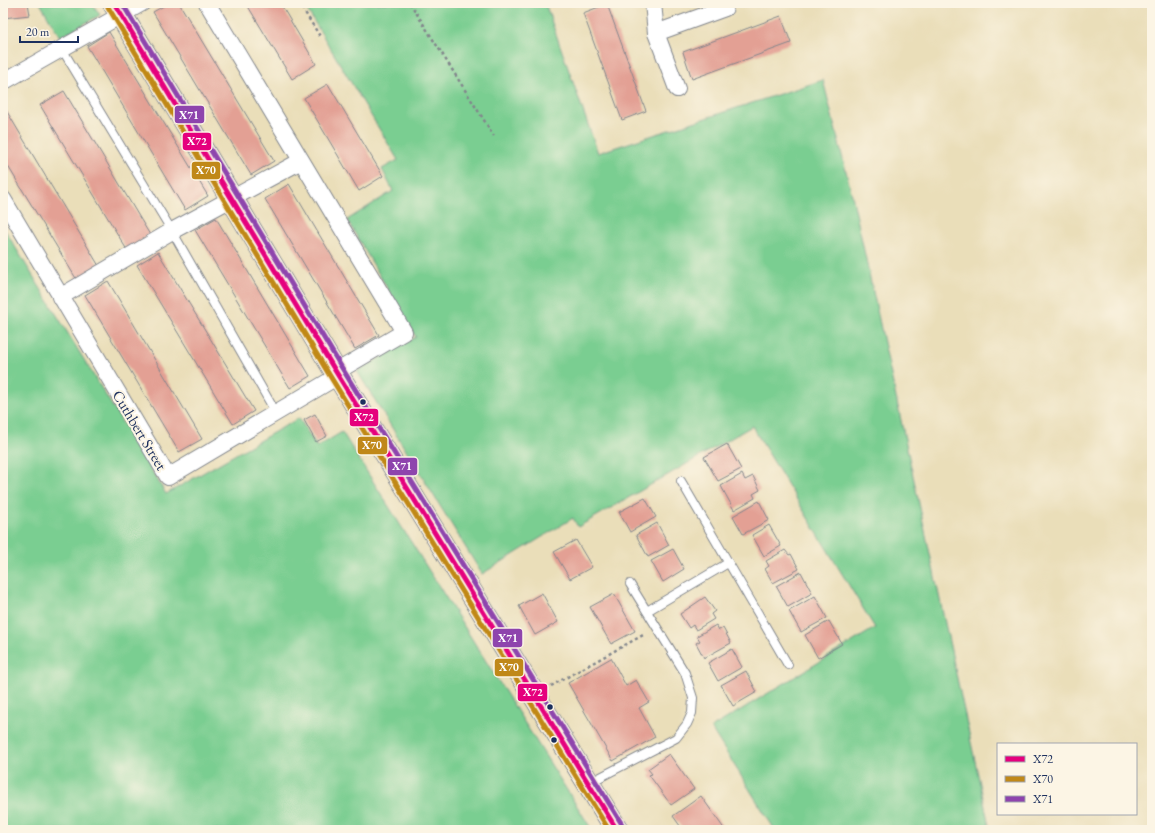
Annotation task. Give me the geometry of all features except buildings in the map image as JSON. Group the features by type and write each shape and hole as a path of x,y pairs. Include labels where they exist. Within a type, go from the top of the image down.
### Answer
{"highway":[{"path":"118,9 337,374 617,830"}],"street":[{"path":"3,82 62,49 118,9 142,3"},
{"path":"60,297 172,230 301,161 207,3"},
{"path":"653,3 656,33 677,89"},
{"path":"656,33 725,8"},
{"name":"Cuthbert Street","path":"3,199 168,477 276,413 404,332 301,161"}],"lane":[{"path":"62,49 172,230 276,413"},
{"path":"681,481 788,665"},
{"path":"647,611 728,563"},
{"path":"588,783 676,738 687,724 692,713 693,698 685,673 630,584"}],"path":[{"path":"299,3 321,38"},
{"path":"410,3 494,136"},
{"path":"535,696 627,643 658,628"}],"green space":[{"path":"40,3 92,3 100,15 60,37"},
{"path":"303,3 545,3 598,153 823,80 852,195 990,830 775,830 711,728 875,628 752,426 578,527 573,518 482,574 357,371 416,337 347,220 393,191 382,169 398,160"},
{"path":"3,227 166,494 299,418 317,447 342,432 592,830 3,830"}],"transit line":[{"name":"X72","path":"114,3 336,372 617,830"},
{"name":"X71","path":"122,3 342,368 623,826"},
{"name":"X70","path":"108,7 330,376 609,830"}]}
